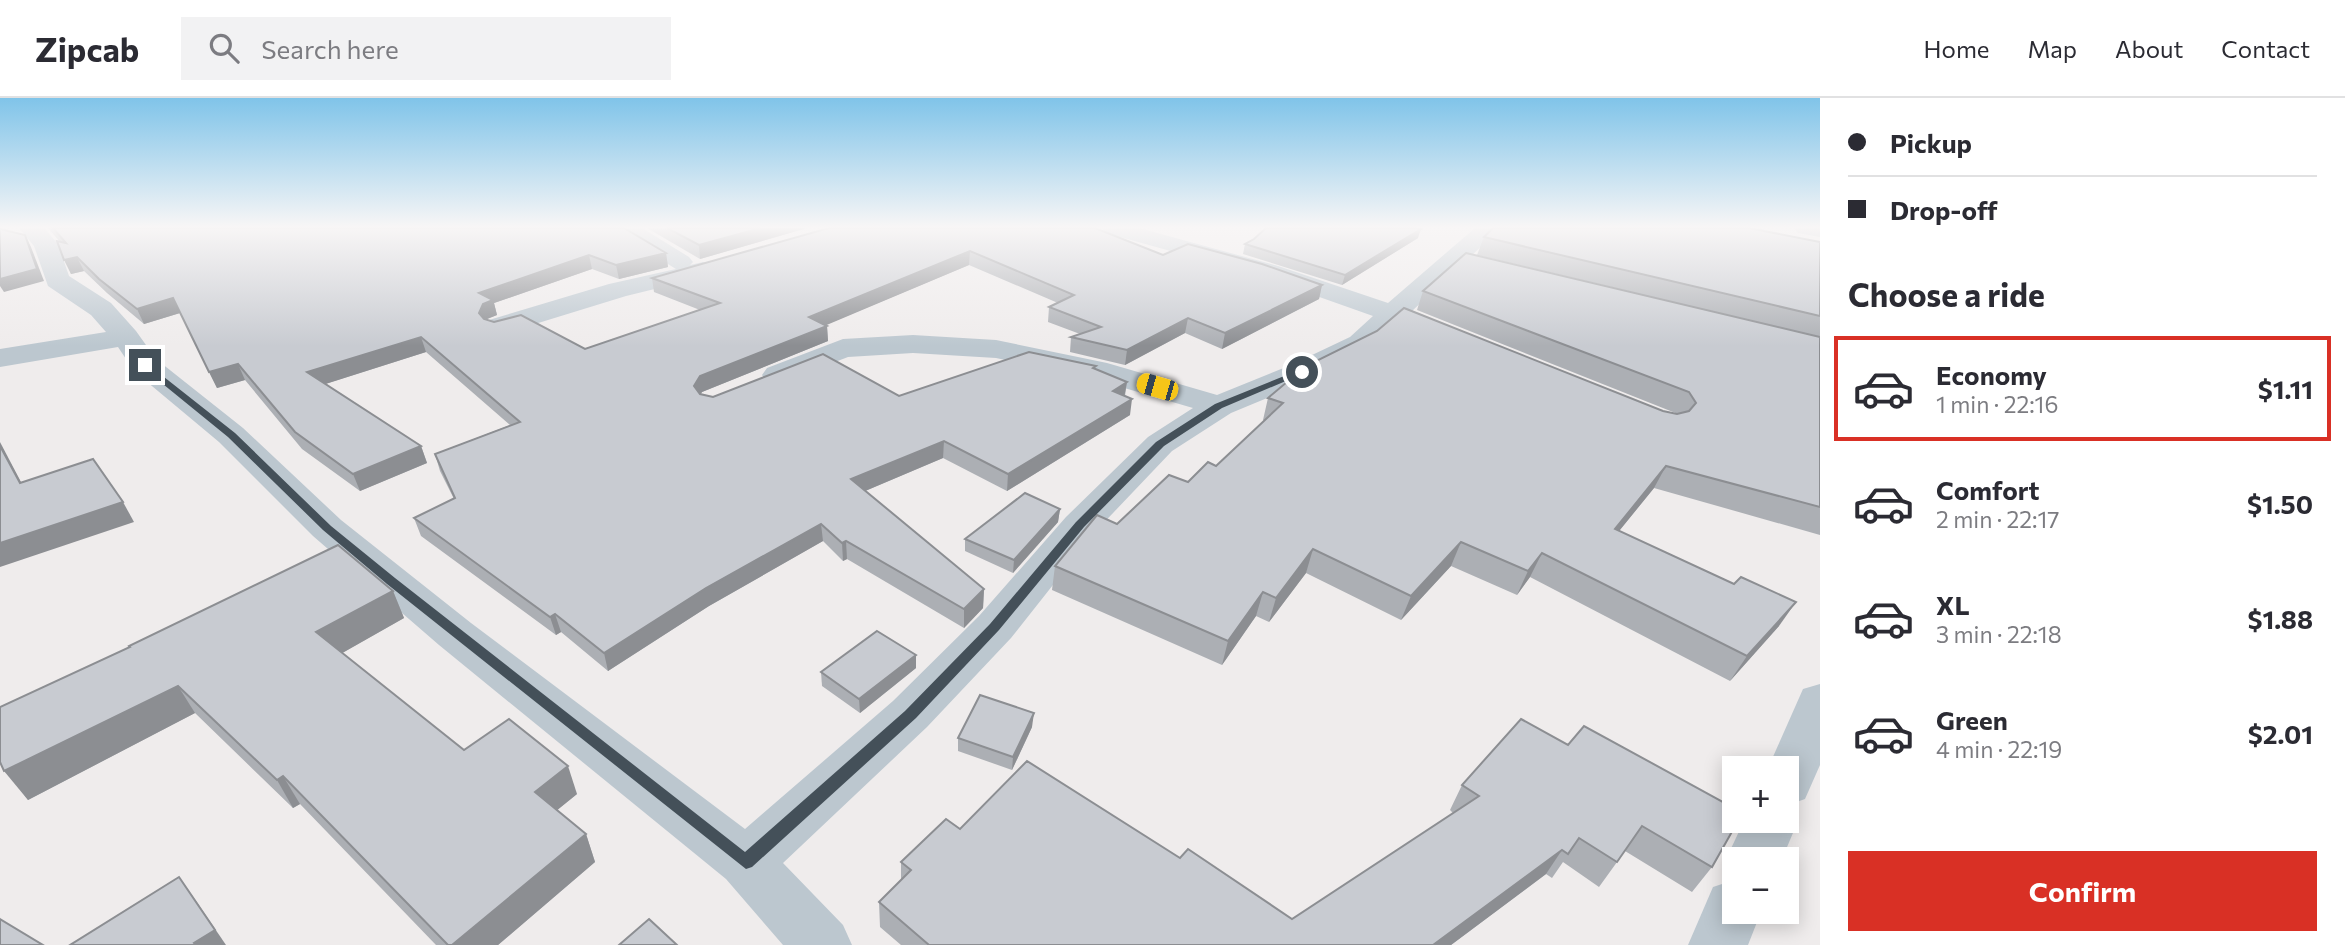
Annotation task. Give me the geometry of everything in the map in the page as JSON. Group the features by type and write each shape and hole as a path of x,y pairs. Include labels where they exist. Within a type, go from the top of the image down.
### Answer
{"street":[{"path":"53,268 57,280 101,309 126,337 145,365 231,435 338,537 455,634 746,862 822,945"},
{"path":"692,268 698,271"},
{"path":"499,326 618,290 709,268"},
{"path":"1256,268 1395,314 1439,332"},
{"path":"746,862 911,714 995,627 1080,525 1160,444 1219,406 1302,372 1360,343 1395,314 1461,268"},
{"path":"0,358 126,337"},
{"path":"753,385 844,348 913,344 996,349 1031,356 1096,370 1219,406"},
{"path":"1798,756 1820,702"},
{"path":"1718,945 1727,924"}],"building":[{"path":"0,268 37,269 0,279"},
{"path":"88,268 553,268 479,293 493,300 483,304 479,313 484,319 494,322 521,315 585,349 720,303 652,278 689,268 930,268 809,317 827,326 700,376 694,386 700,394 713,397 823,354 899,396 1029,352 1096,366 1093,368 1127,382 1113,391 1132,399 1008,474 944,441 851,479 984,589 964,609 846,541 842,543 821,524 706,588 604,653 555,614 550,617 414,518 455,498 435,454 520,422 421,337 307,372 421,446 353,474 295,432 238,364 209,372 173,298 137,309"},
{"path":"1009,268 1272,268 1322,285 1225,333 1188,318 1127,350 1071,337 1101,327 1049,307 1074,295"},
{"path":"1321,268 1357,268 1345,275"},
{"path":"1450,268 1527,268 1820,337 1820,507 1666,466 1615,529 1734,584 1741,577 1796,602 1747,656 1542,553 1528,571 1461,542 1411,596 1313,549 1276,598 1263,592 1228,641 1055,566 1097,515 1117,524 1169,475 1188,482 1208,462 1216,466 1283,403 1268,398 1306,366 1377,331 1404,308 1663,411 1677,414 1689,411 1696,403 1689,392 1423,291"},
{"path":"1614,268 1820,268 1820,316"},
{"path":"0,446 20,483 93,459 123,502 0,543"},
{"path":"1025,493 1060,509 1014,560 965,539"},
{"path":"338,545 393,591 316,632 464,750 509,719 568,766 535,792 586,834 452,945 448,945 283,776 277,780 178,686 4,771 0,762 0,707"},
{"path":"877,631 916,655 859,699 821,672"},
{"path":"980,695 1034,713 1013,757 958,738"},
{"path":"1521,719 1568,745 1584,726 1722,801 1722,833 1731,833 1712,867 1642,826 1617,862 1579,838 1568,854 1562,850 1433,945 929,945 879,902 911,870 901,862 946,819 960,829 1027,761 1180,858 1188,849 1292,919 1479,796 1462,785"},
{"path":"179,877 215,930 194,943 196,945 70,945"},
{"path":"0,919 43,945 0,945"},
{"path":"649,919 677,945 619,945"}],"route":[{"path":"145,365 231,435 327,528 455,634 746,862 911,714 995,627 1067,539 1160,444 1219,406 1302,372"}]}
